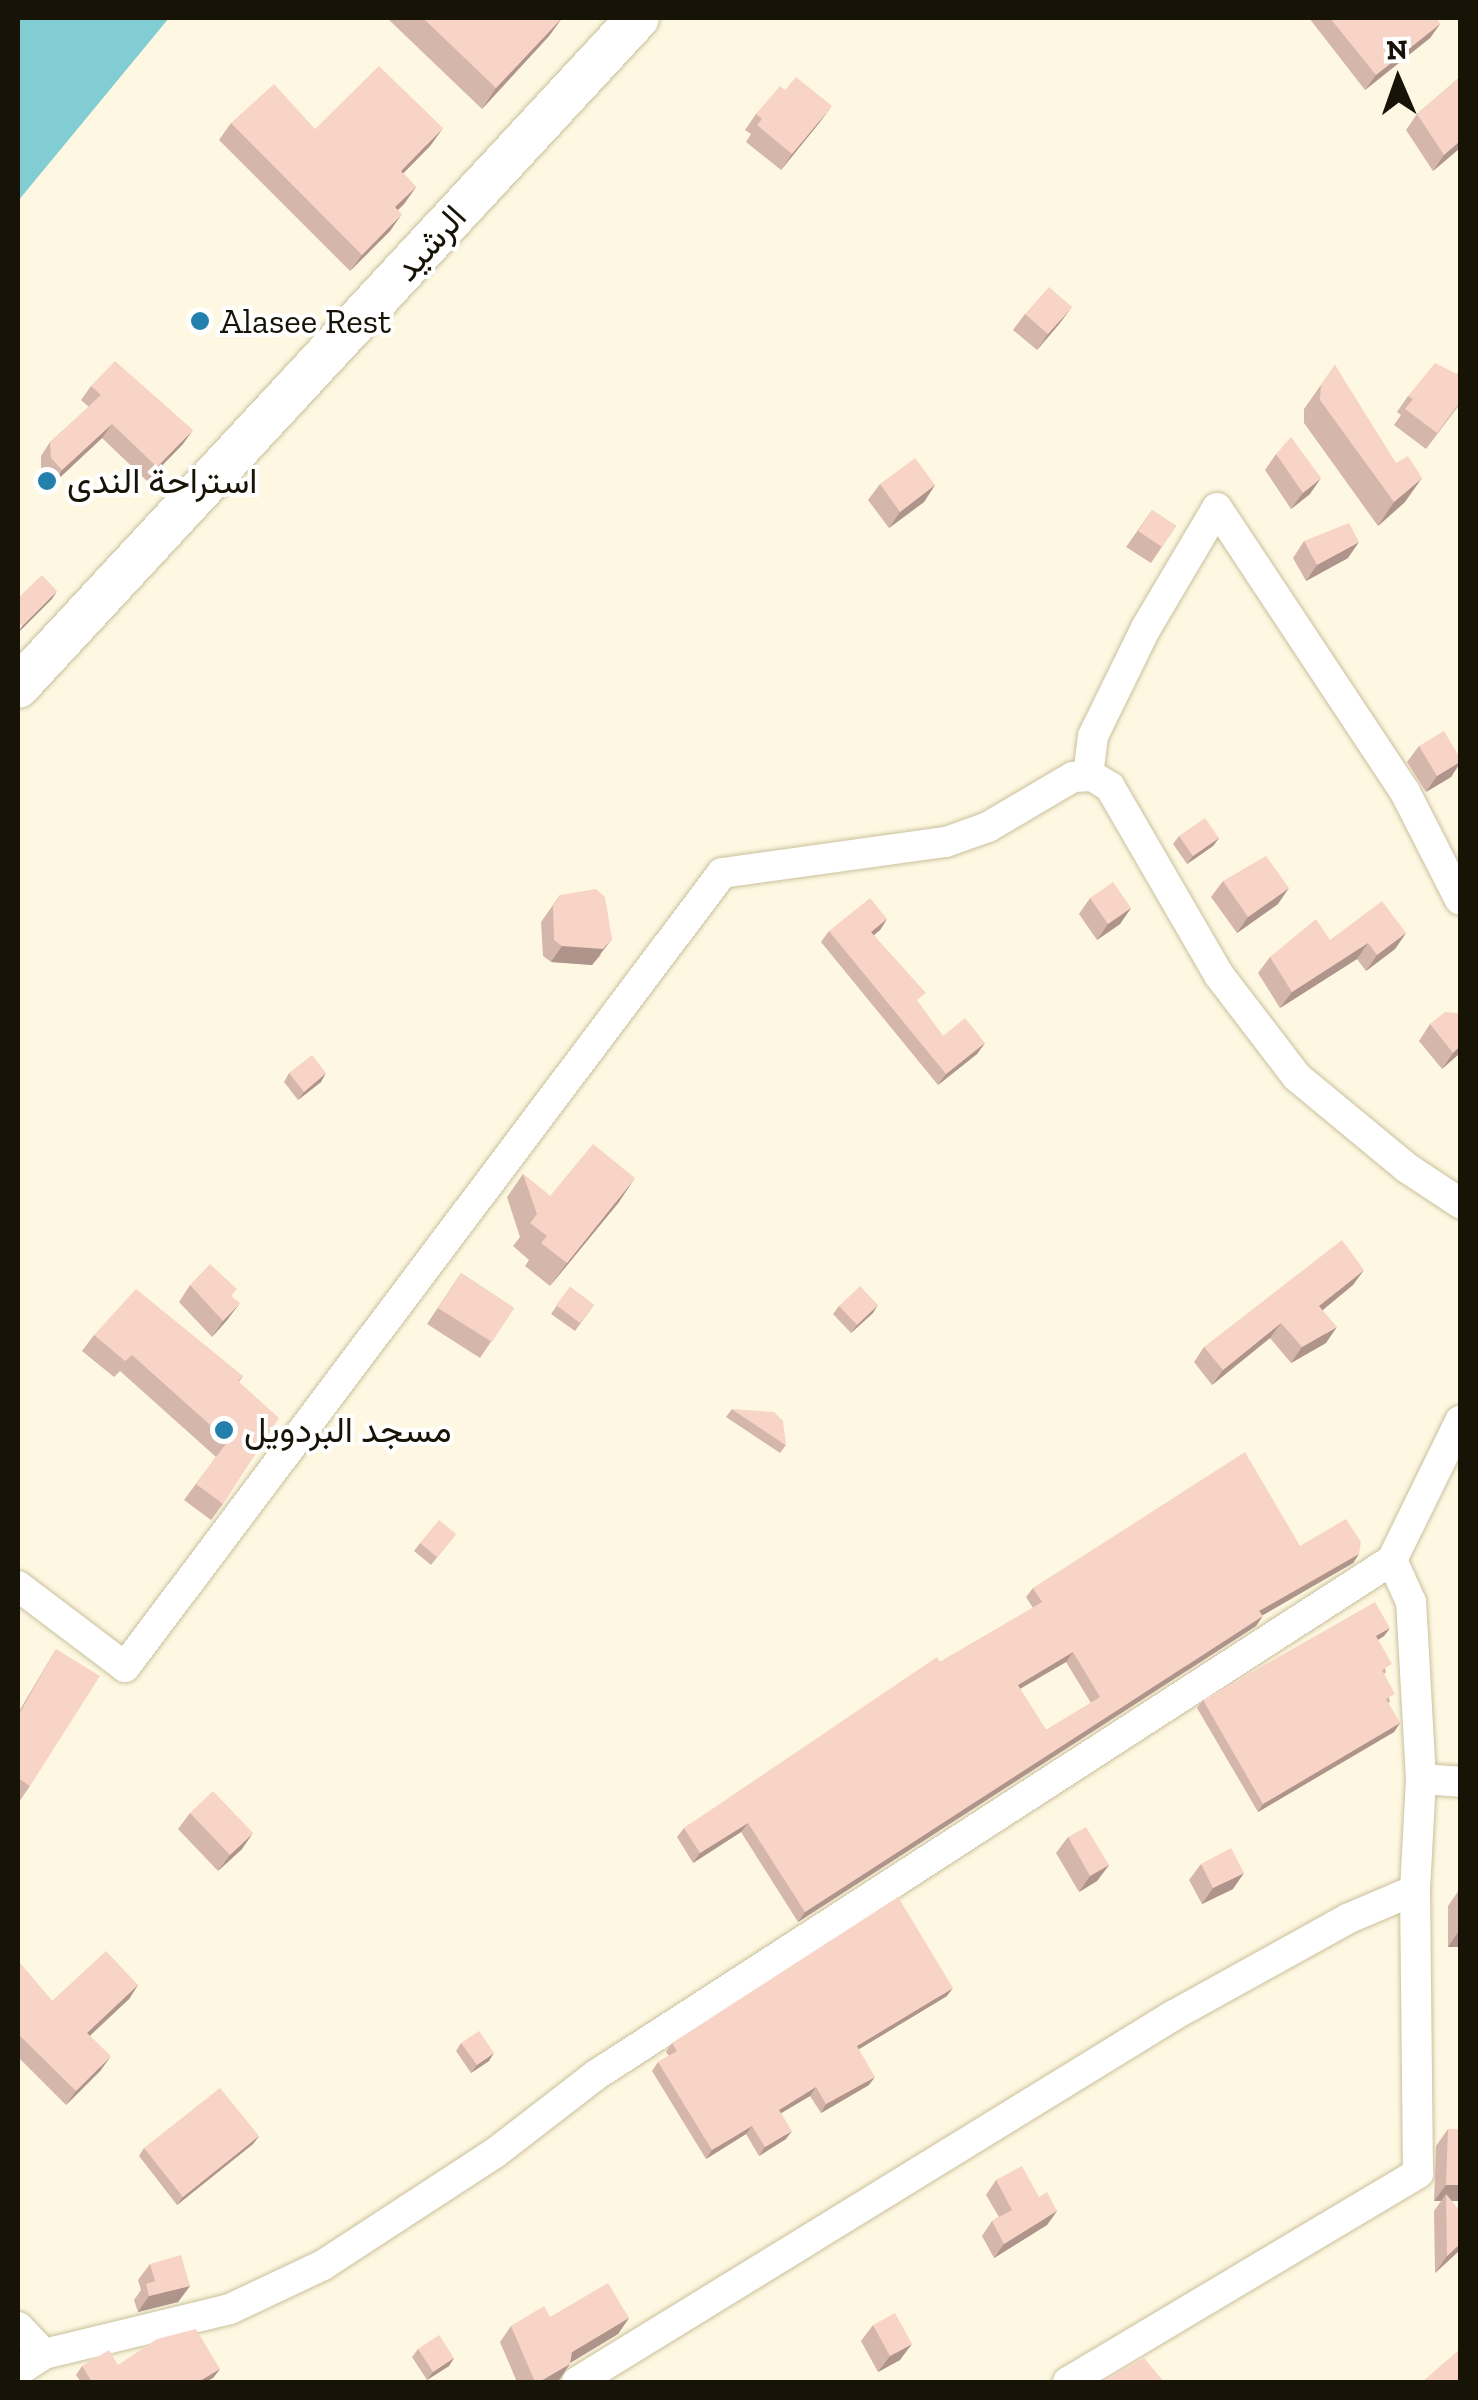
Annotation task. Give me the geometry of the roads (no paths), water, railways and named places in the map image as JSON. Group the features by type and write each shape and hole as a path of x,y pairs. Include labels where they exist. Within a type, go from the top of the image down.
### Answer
{"main road":[{"name":"الرشيد","path":"18,687 638,18"}],"street":[{"path":"1088,776 1093,736 1146,628 1217,508 1405,792 1460,900"},
{"path":"18,1586 125,1668 722,874 946,842 988,827 1073,777 1088,776 1110,788 1219,975 1297,1077 1406,1168 1460,1203"},
{"path":"18,2371 44,2354 230,2308 323,2265 495,2153 596,2075 1392,1560 1460,1421"},
{"path":"1068,2382 1418,2173 1415,1890 1421,1778 1412,1602 1392,1560"},
{"path":"1421,1778 1460,1782"},
{"path":"577,2382 1174,2015 1347,1919 1415,1890"},
{"path":"18,2327 44,2354"}],"water":[{"path":"18,18 169,18 18,201"}],"place":[{"name":"Alasee Rest","path":"200,321"},
{"name":"استراحة الندى","path":"47,481"},
{"name":"مسجد البردويل","path":"224,1430"}]}
